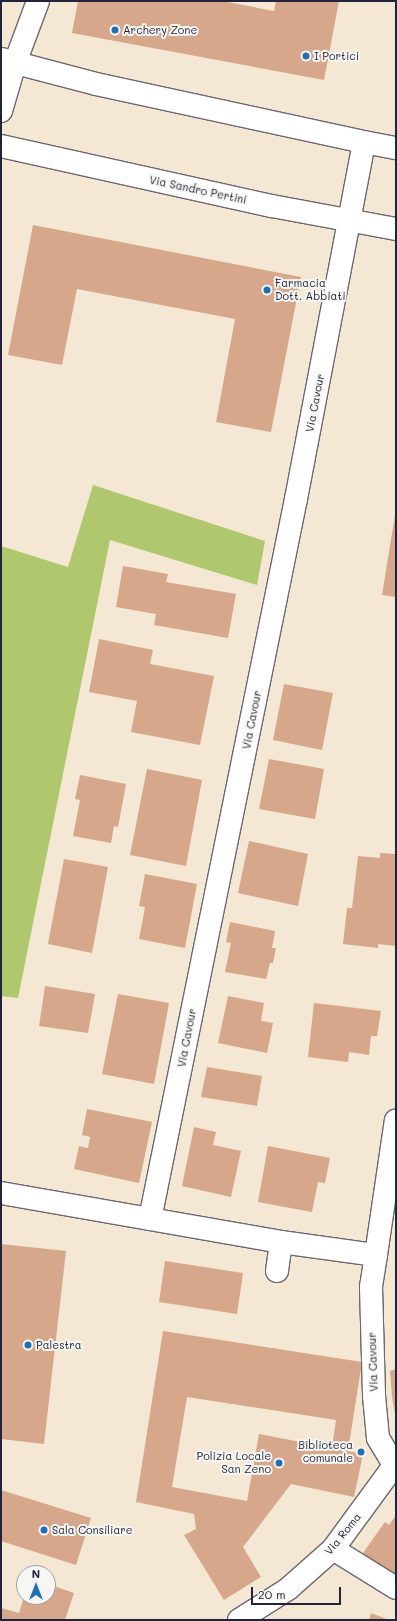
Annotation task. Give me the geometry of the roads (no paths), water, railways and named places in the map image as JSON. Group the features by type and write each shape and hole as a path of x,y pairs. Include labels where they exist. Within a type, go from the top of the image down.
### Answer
{"street":[{"path":"1,111 8,61 38,1"},
{"path":"8,61 96,84 396,148"},
{"name":"Via Cavour","path":"150,1219 263,663 350,221 364,142"},
{"name":"Via Sandro Pertini","path":"1,146 272,206 396,229"},
{"name":"Via Cavour","path":"395,1464 378,1438 374,1396 371,1287 396,1120"},
{"path":"1,1193 281,1242 376,1255"},
{"path":"277,1271 281,1242"},
{"name":"Via Roma","path":"239,1620 284,1581 333,1549 342,1521 395,1464"},
{"path":"333,1549 396,1588"}],"place":[{"name":"Archery Zone","path":"115,30"},
{"name":"I Portici","path":"306,56"},
{"name":"Farmacia Dott. Abbiati","path":"267,290"},
{"name":"Palestra","path":"28,1345"},
{"name":"Biblioteca comunale","path":"361,1452"},
{"name":"Polizia Locale San Zeno","path":"279,1463"},
{"name":"Sala Consiliare","path":"44,1530"}]}
